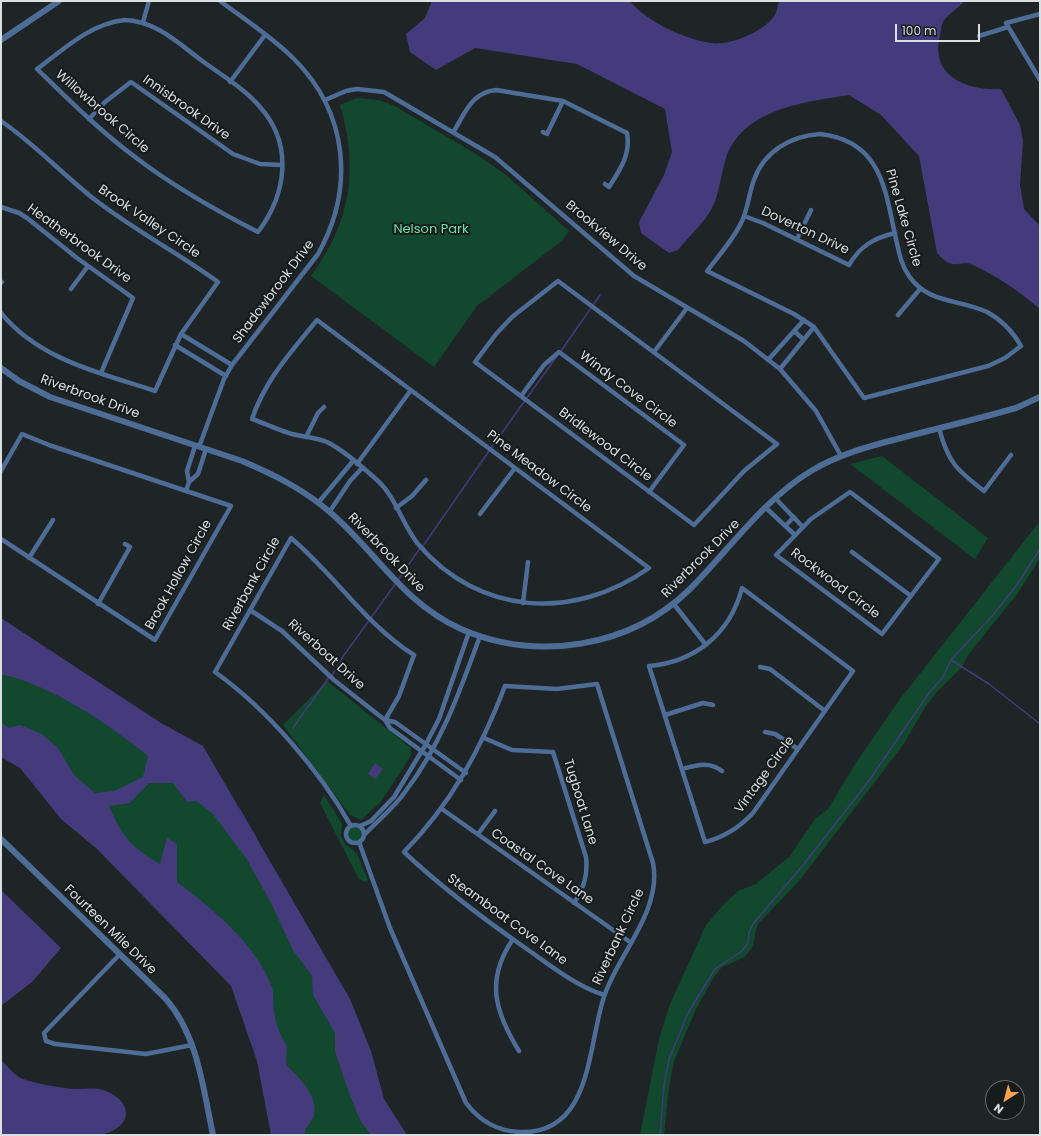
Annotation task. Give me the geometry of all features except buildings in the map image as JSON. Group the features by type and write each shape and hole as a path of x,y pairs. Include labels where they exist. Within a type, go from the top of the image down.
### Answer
{"street":[{"path":"1,40 59,1"},
{"path":"143,22 149,1"},
{"name":"Shadowbrook Drive","path":"197,446 232,365 318,254 331,228 339,199 342,171 337,131 325,100 304,69 293,57 220,1"},
{"path":"1040,14 1006,23 1040,80"},
{"name":"Willowbrook Circle","path":"124,20 143,22 161,30 230,82 253,100 268,118 280,146 282,165 278,198 268,220 258,232 212,209 172,184 134,157 89,119 37,69 97,26 113,21 124,20"},
{"path":"979,36 1008,27"},
{"path":"230,82 265,35"},
{"name":"Innisbrook Drive","path":"89,119 106,102 131,82 233,154 260,164 282,165"},
{"name":"Brookview Drive","path":"325,100 346,91 357,89 378,90 394,96 454,131 510,168 629,272 744,341 780,369 816,411 841,456"},
{"path":"454,131 473,100 488,90 563,101 628,133 627,151 622,166 609,187 605,184"},
{"path":"542,132 547,134 563,101"},
{"name":"Brook Valley Circle","path":"1,121 36,148 69,178 114,214 218,282 181,334 155,391 64,360 38,346 14,327 1,313"},
{"name":"Pine Lake Circle","path":"810,135 831,136 849,142 858,147 877,168 884,186 904,268 920,288 936,298 977,308 991,315 1011,331 1021,346 1005,358 992,364 864,398 814,327 804,320 707,271 738,229 744,216 754,180 762,163 769,155 793,139 810,135"},
{"name":"Heatherbrook Drive","path":"1,207 19,213 27,218 88,266 133,298 101,373"},
{"path":"797,239 811,210"},
{"name":"Doverton Drive","path":"744,216 763,223 849,265 854,256 867,244 882,236 895,232"},
{"path":"71,289 88,266"},
{"name":"Bridlewood Circle","path":"558,281 777,444 744,471 694,525 521,396 475,362 512,316 558,281"},
{"path":"898,314 920,288"},
{"path":"654,352 687,308"},
{"name":"Pine Meadow Circle","path":"317,320 411,390 649,568 622,585 593,597 562,603 523,602 486,593 449,572 418,543 385,489 355,462 326,442 288,433 252,419 257,403 270,379 317,320"},
{"path":"768,360 804,320"},
{"path":"780,369 814,327"},
{"path":"794,331 803,339"},
{"path":"181,334 232,365"},
{"path":"175,345 226,376"},
{"name":"Windy Cove Circle","path":"521,396 544,365 559,352 684,445 649,492"},
{"name":"Riverbrook Drive","path":"1,368 19,381 50,397 197,446 273,474 292,484 330,512 406,592 431,613 480,636 498,641 530,646 584,644 644,623 674,603 699,580 775,498 806,474 841,456 1016,408 1040,396"},
{"path":"318,503 343,473 355,462 411,390"},
{"path":"306,437 318,413 324,407"},
{"path":"939,428 944,447 952,462 965,476 984,491 1012,455"},
{"name":"Brook Hollow Circle","path":"1,471 22,434 231,506 155,640 1,539"},
{"path":"186,491 189,482 187,471 197,446"},
{"path":"189,482 198,474 206,450"},
{"path":"330,512 351,480 362,468"},
{"path":"480,514 515,468"},
{"path":"343,473 351,480"},
{"path":"396,508 412,496 426,480"},
{"name":"Rockwood Circle","path":"850,492 939,559 882,634 776,555 795,535 825,508 850,492"},
{"path":"775,498 803,527"},
{"name":"Rockwood Circle","path":"766,508 795,535"},
{"path":"785,526 794,518"},
{"path":"29,558 53,520"},
{"name":"Riverbank Circle","path":"350,826 333,797 283,733 254,703 215,672 291,538 315,560 377,627 414,655 399,696 385,720"},
{"path":"98,604 130,547 125,544"},
{"path":"852,552 911,596"},
{"path":"523,602 528,562"},
{"name":"Vintage Circle","path":"742,588 853,671 798,750 745,822 727,834 705,842 649,666 672,663 706,646 719,634 729,620 742,588"},
{"path":"674,603 706,646"},
{"name":"Riverboat Drive","path":"250,610 282,631 334,680 385,720"},
{"path":"469,632 441,713 426,744 390,801 371,821 360,826 350,826 347,832 347,837 351,842 359,842 363,839 364,834 405,794 429,757 458,697 480,636"},
{"path":"760,667 770,669 825,711"},
{"name":"Riverbank Circle","path":"359,842 390,928 466,1103 478,1117 494,1127 513,1132 533,1133 546,1128 562,1118 580,1095 604,996 652,900 655,882 655,872 597,684 558,689 504,686 484,738 466,773 442,809 404,852"},
{"path":"665,715 703,703 713,704"},
{"path":"385,720 395,722 466,773"},
{"path":"385,720 390,728 461,780"},
{"path":"765,732 775,734 798,750"},
{"name":"Tugboat Lane","path":"484,738 512,750 553,752 586,857 587,867 584,884 574,903"},
{"path":"682,769 707,764 716,766 722,771"},
{"name":"Coastal Cove Lane","path":"442,809 630,942"},
{"path":"478,834 495,811"},
{"path":"360,826 364,834"},
{"name":"Fourteen Mile Drive","path":"1,838 170,1004 185,1028 192,1045 213,1135"},
{"name":"Steamboat Cove Lane","path":"404,852 452,895 513,939 577,985 604,996"},
{"path":"513,939 500,961 496,974 495,989 499,1008 519,1051"},
{"path":"120,954 44,1033 46,1041 55,1044 146,1054 192,1045"}],"green space":[{"name":"Nelson Park","path":"357,98 379,100 395,106 476,154 506,175 569,231 563,240 477,306 434,367 311,276 325,256 343,215 348,194 350,173 346,129 340,105"},
{"path":"882,456 988,538 975,559 850,464"},
{"path":"1040,521 1040,558 1018,593 968,655 962,667 937,692 926,706 903,745 800,880 758,924 753,946 745,957 722,967 714,977 696,1009 674,1061 669,1087 664,1135 640,1135 659,1039 670,1004 706,925 724,904 738,891 756,884 790,856 815,819 828,809 857,761 900,699"},
{"path":"1,655 146,741 219,808 301,948 378,1135 298,1135 269,1005 1,728"},
{"path":"327,681 411,748 411,756 380,803 361,820 350,815 283,725"},
{"path":"324,795 342,823 341,836 345,844 357,853 368,880 365,882 359,879 320,803"},
{"path":"352,827 358,827 362,831 362,837 358,841 352,841 348,837 348,831"}],"shaded area":[{"path":"432,1 630,1 646,16 679,34 701,41 719,43 738,40 765,26 776,13 779,1 965,1 944,20 939,40 938,53 941,64 947,73 956,80 977,88 1001,89 1020,125 1023,141 1020,185 1024,209 1040,226 1040,309 991,274 973,265 964,263 952,264 943,259 937,253 919,156 881,115 849,95 814,101 779,110 763,117 748,127 736,139 727,155 717,196 709,213 678,250 669,253 641,233 639,222 664,175 672,152 665,109 577,64 475,48 436,70 410,52 406,34 425,18"},
{"path":"1,618 161,723 203,746 350,999 371,1051 384,1099 407,1135 371,1135 360,1120 335,1051 335,1033 313,995 312,976 293,950 270,901 246,858 213,814 197,801 187,802 173,783 149,783 130,803 109,806 123,834 141,852 160,864 167,838 177,844 177,882 204,903 232,929 245,943 266,973 273,990 277,1024 280,1034 287,1046 286,1065 307,1088 314,1103 315,1110 313,1118 306,1128 305,1135 271,1135 257,1061 231,986 97,849 61,819 20,768 1,757 1,722 8,728 20,725 42,734 58,748 74,775 95,793 114,791 143,777 148,756 132,743 79,707 40,687 1,674"},
{"path":"375,763 383,769 375,779 368,774"},
{"path":"1,890 61,948 32,982 1,1006"},
{"path":"1,1060 16,1075 29,1081 63,1088 106,1091 116,1096 122,1103 126,1109 126,1116 118,1128 99,1135 1,1135"}],"waterway":[{"path":"561,351 600,295"},
{"path":"491,448 557,356"},
{"path":"423,546 489,451"},
{"path":"398,580 420,548"},
{"path":"660,1135 664,1085 669,1059 688,1013 715,969 742,951 748,943 749,932 753,924 804,864 868,782 929,693 943,677 951,660 993,615 1016,586 1040,549"},
{"path":"293,728 309,705 311,705 310,704 329,677 331,677 342,658 396,583"},
{"path":"951,660 989,684 1040,724"},
{"path":"239,809 256,838"}]}
